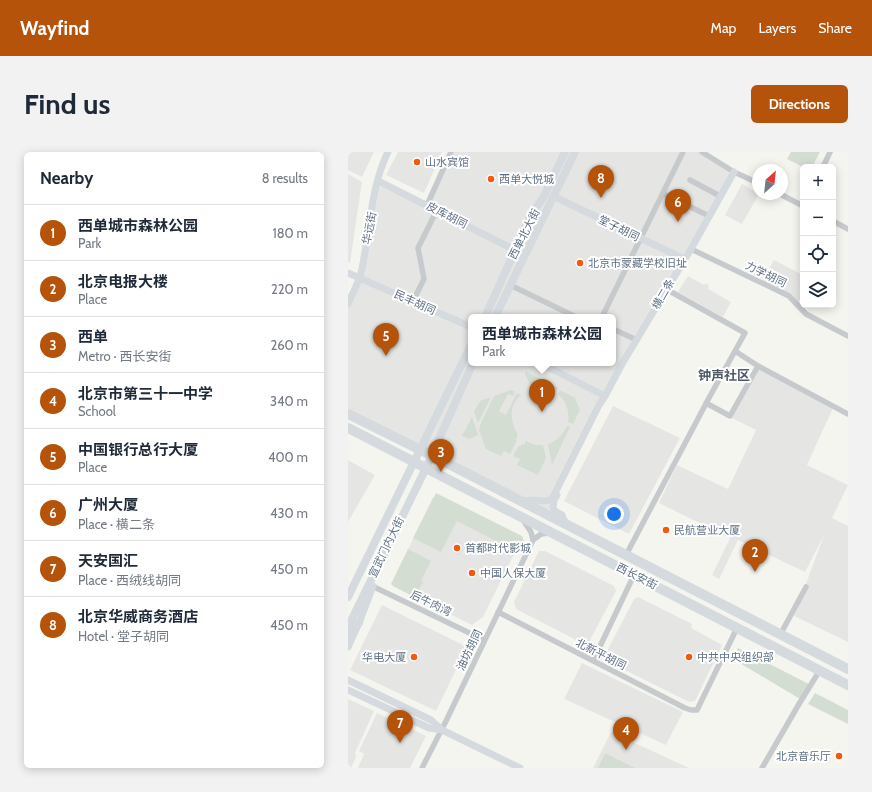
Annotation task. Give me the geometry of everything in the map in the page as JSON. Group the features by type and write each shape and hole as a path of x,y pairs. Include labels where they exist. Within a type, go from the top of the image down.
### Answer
{"highway":[{"name":"西长安街","path":"348,414 848,669"},
{"name":"西长安街","path":"348,428 848,685"}],"main road":[{"name":"西单北大街","path":"486,314 531,215 543,198 565,152"},
{"name":"西单北大街","path":"496,314 575,152"},
{"path":"419,450 468,351"},
{"path":"431,456 472,366"},
{"name":"宣武门内大街","path":"348,597 419,450"},
{"name":"宣武门内大街","path":"348,627 371,585 431,456"},
{"path":"348,634 359,623"}],"street":[{"name":"华远街","path":"348,304 359,278 378,181 383,161 388,152"},
{"path":"427,205 451,152"},
{"path":"604,314 683,152"},
{"path":"702,152 734,172 752,180"},
{"path":"824,164 830,152"},
{"name":"横二条","path":"521,501 533,500 540,502 552,499 599,405 666,289 691,249 734,172"},
{"path":"690,180 720,196"},
{"name":"皮库胡同","path":"378,181 515,250"},
{"path":"664,194 709,216"},
{"name":"堂子胡同","path":"553,196 684,259"},
{"path":"788,198 800,204"},
{"path":"413,301 424,279 418,248 437,210"},
{"path":"836,223 848,229"},
{"name":"力学胡同","path":"691,249 789,296 806,314 848,336"},
{"name":"民丰胡同","path":"348,272 468,326"},
{"path":"510,285 570,314"},
{"path":"626,555 706,403 745,333 666,289"},
{"path":"616,330 636,340"},
{"path":"735,351 758,366 848,414"},
{"path":"546,366 605,396"},
{"path":"706,403 730,416 758,366"},
{"name":"横二条","path":"566,525 562,515 556,512 554,508 554,500 605,403 605,396"},
{"path":"522,518 531,532 533,540 541,534 550,532"},
{"name":"油坊胡同","path":"422,768 442,730 533,540"},
{"path":"593,661 634,575"},
{"path":"348,647 359,623 371,585"},
{"name":"后牛肉湾","path":"371,585 484,640"},
{"path":"780,635 806,587"},
{"name":"北新平胡同","path":"498,612 691,710 697,710 737,628"},
{"path":"762,768 820,670"},
{"path":"348,680 432,720 442,730"},
{"path":"348,690 428,728 442,730 520,768"}],"shaded area":[{"path":"348,152 374,152 362,177 348,170"},
{"path":"398,152 442,152 424,193 386,175"},
{"path":"452,152 702,152 733,174 599,405 545,517 348,415 348,304 357,283 377,185 425,208"},
{"path":"791,152 820,152 814,164 800,164 800,166 787,159"},
{"path":"348,174 362,182 350,263 348,262"},
{"path":"742,184 752,190 752,200 756,200 742,224 725,215"},
{"path":"774,260 800,273 800,299 798,302 763,281"},
{"path":"688,276 704,285 706,283 709,286 708,289 731,302 723,317 678,292"},
{"path":"758,367 833,408 807,465 848,485 832,518 848,526 848,642 794,616 824,535 805,572 738,540 719,579 712,575 730,538 659,503 677,465 728,489 756,430 732,418"},
{"path":"525,371 558,388 555,391 544,388 532,389"},
{"path":"511,390 515,392 513,396 508,394 499,411 506,415 517,393 521,395 517,399 512,409 513,425 518,435 510,454 504,451 501,456 486,449 479,430 494,396"},
{"path":"560,390 575,398 580,410 573,424 568,422 567,407 558,394"},
{"path":"491,397 478,423 474,412 480,401"},
{"path":"613,406 680,438 629,534 564,501"},
{"path":"472,417 478,435 469,439 462,436"},
{"path":"567,426 570,427 552,465 548,444 559,437"},
{"path":"526,441 535,445 543,445 546,458 538,475 517,465 520,459 513,456 519,446 522,444 524,445"},
{"path":"348,460 375,475 348,522"},
{"path":"436,493 522,536 524,542 519,553 457,521 441,552 413,538"},
{"path":"433,497 522,538 483,617 472,625 393,586 392,583"},
{"path":"408,549 431,561 421,581 424,582 419,591 422,601 391,584"},
{"path":"539,551 545,551 614,586 616,591 589,642 584,644 516,609 514,602"},
{"path":"638,597 692,624 691,628 722,645 695,701 689,702 607,661 604,657 634,599"},
{"name":"华电大厦","path":"382,605 467,647 436,711 350,670"},
{"path":"738,648 809,684 800,699 733,659"},
{"path":"582,663 683,712 666,745 564,699"},
{"path":"815,693 848,710 848,724 808,704"},
{"path":"348,699 374,711 355,753 356,757 351,768 348,768"},
{"path":"377,713 426,736 410,768 358,768 364,754 359,751"},
{"path":"611,732 689,768 593,768"},
{"path":"605,753 635,768 598,768"}],"place":[{"name":"山水宾馆","path":"417,162"},
{"name":"西单大悦城","path":"491,179"},
{"name":"北京华威商务酒店","path":"601,198"},
{"name":"广州大厦","path":"678,222"},
{"name":"北京市蒙藏学校旧址","path":"580,263"},
{"name":"中国银行总行大厦","path":"386,356"},
{"name":"西单城市森林公园","path":"542,412"},
{"name":"西单","path":"441,472"},
{"name":"民航营业大厦","path":"666,530"},
{"name":"首都时代影城","path":"457,548"},
{"name":"北京电报大楼","path":"755,572"},
{"name":"中国人保大厦","path":"472,573"},
{"name":"华电大厦","path":"414,657"},
{"name":"中共中央组织部","path":"689,657"},
{"name":"天安国汇","path":"400,743"},
{"name":"北京市第三十一中学","path":"626,750"},
{"name":"北京音乐厅","path":"839,756"}],"district":[{"name":"钟声社区","path":"724,375"}]}
